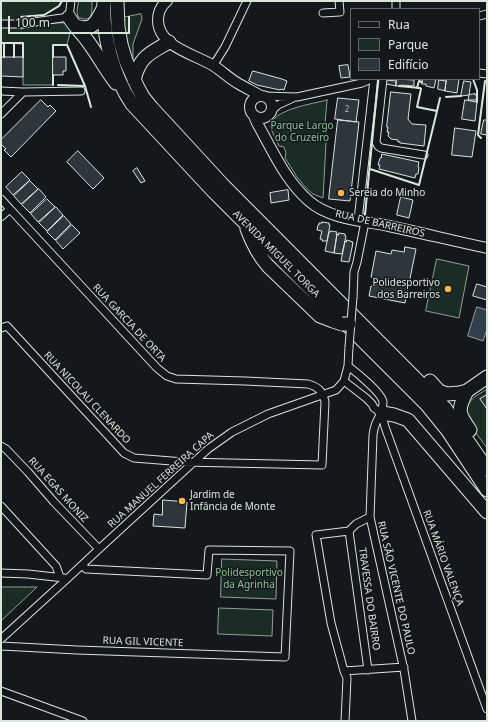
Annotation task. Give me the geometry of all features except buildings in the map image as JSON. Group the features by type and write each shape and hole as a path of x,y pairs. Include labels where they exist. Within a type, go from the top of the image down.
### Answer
{"highway":[{"name":"AVENIDA MIGUEL TORGA","path":"117,1 118,27 121,44 126,61 143,97 227,189 445,408 487,469"},
{"path":"72,22 82,28 91,26 95,23 104,5"},
{"name":"AVENIDA MIGUEL TORGA","path":"104,5 105,26 110,51 125,94 132,104 213,191 427,405 448,431 487,490"},
{"path":"72,22 87,40 107,72 125,94"},
{"path":"134,80 139,63 144,57 150,52 169,42"},
{"path":"245,223 255,248 268,266 320,316 347,324"},
{"path":"393,355 411,364 439,391 447,394 467,391 487,377"},
{"path":"467,391 459,408 462,419 487,456"},
{"path":"382,413 394,414 408,420 487,512"}],"street":[{"path":"1,24 72,22 71,1"},
{"path":"167,1 163,4 158,14 158,26 163,36 169,42 186,53 213,66 240,84 269,99 271,102 268,114 263,124 264,134"},
{"path":"213,66 225,47 247,1"},
{"path":"323,13 340,12 339,1"},
{"path":"250,105 253,98 256,96 297,96 362,83 369,80"},
{"path":"374,80 357,262 354,272 353,297 347,324 349,348 348,366 344,381 366,398 374,408 382,413"},
{"path":"383,80 376,142 378,146 381,148 424,155"},
{"path":"240,84 250,105 251,112 254,116 258,117 268,114 278,105 297,96"},
{"path":"1,91 81,91"},
{"path":"1,114 23,92"},
{"name":"RUA DE BARREIROS","path":"254,116 284,172 298,190 311,203 338,216 487,248"},
{"name":"RUA GARCIA DE ORTA","path":"1,199 157,368 167,376 176,379 308,384 314,386 323,394"},
{"path":"1,217 10,209"},
{"name":"RUA NICOLAU CLENARDO","path":"1,328 7,326 124,453 134,458 194,462"},
{"name":"RUA MÁRIO VALENÇA","path":"348,366 380,396 383,402 382,413 385,428 487,710"},
{"name":"RUA MANUEL FERREIRA CAPA","path":"1,639 208,449 232,432 268,414 336,390 344,381"},
{"path":"194,462 322,465 325,402 323,394"},
{"name":"RUA SÃO VICENTE DO PAULO","path":"382,413 374,426 370,517 404,667 412,721"},
{"name":"RUA EGAS MONIZ","path":"1,446 6,449 28,472 54,502 99,549"},
{"path":"1,506 56,566 60,577"},
{"path":"345,721 347,678 331,623 316,535 349,531 356,524 370,517"},
{"name":"TRAVESSA DO BAIRRO","path":"349,531 368,670"},
{"name":"RUA GIL VICENTE","path":"1,646 84,651 285,657 290,551 209,550 207,575 86,569 82,565"},
{"path":"1,573 68,578"},
{"path":"344,671 404,667"},
{"path":"1,691 83,721"}],"green space":[{"path":"1,1 62,1 59,6 44,15 20,17 20,29 52,23 69,24 71,29 67,45 53,45 53,85 23,85 23,44 1,43"},
{"path":"79,1 92,1 92,13 89,18 83,19 78,17 77,12"},
{"path":"141,14 142,19 133,44 133,59 126,46 122,18"},
{"path":"377,93 365,215 363,213"},
{"name":"Parque Largo do Cruzeiro","path":"327,100 323,198 313,194 297,177 285,158 286,153 284,147 279,146 270,127 272,121 285,112 294,108"},
{"name":"Polidesportivo dos Barreiros","path":"437,259 469,266 459,318 426,311"},
{"path":"487,389 487,448 468,419 467,408 469,403 477,395"},
{"name":"Polidesportivo da Agrinha","path":"222,559 277,561 276,599 221,597"},
{"path":"1,587 37,587 1,621"},
{"name":"Polidesportivo da Agrinha","path":"219,608 273,610 272,636 218,634"}],"water":[{"path":"477,307 487,310 487,329 483,341 468,336"}],"wall":[{"path":"20,17 44,15 59,6 62,1"},
{"path":"1,43 23,43 23,57"},
{"path":"4,43 4,57"},
{"path":"14,43 14,57"},
{"path":"53,57 53,45 67,45 85,86 91,107"},
{"path":"53,75 53,85"},
{"path":"365,215 378,80"},
{"path":"473,80 477,90 477,102"},
{"path":"417,88 419,81 422,82"},
{"path":"481,138 478,135 485,81"},
{"path":"58,85 85,86"},
{"path":"370,169 419,185 437,111 417,107 420,88 399,86"},
{"path":"446,97 461,96"},
{"path":"437,111 440,98"}],"place":[{"name":"Sereia do Minho","path":"341,193"},
{"name":"Polidesportivo dos Barreiros","path":"448,289"},
{"name":"Jardim de Infância de Monte","path":"182,501"}]}
